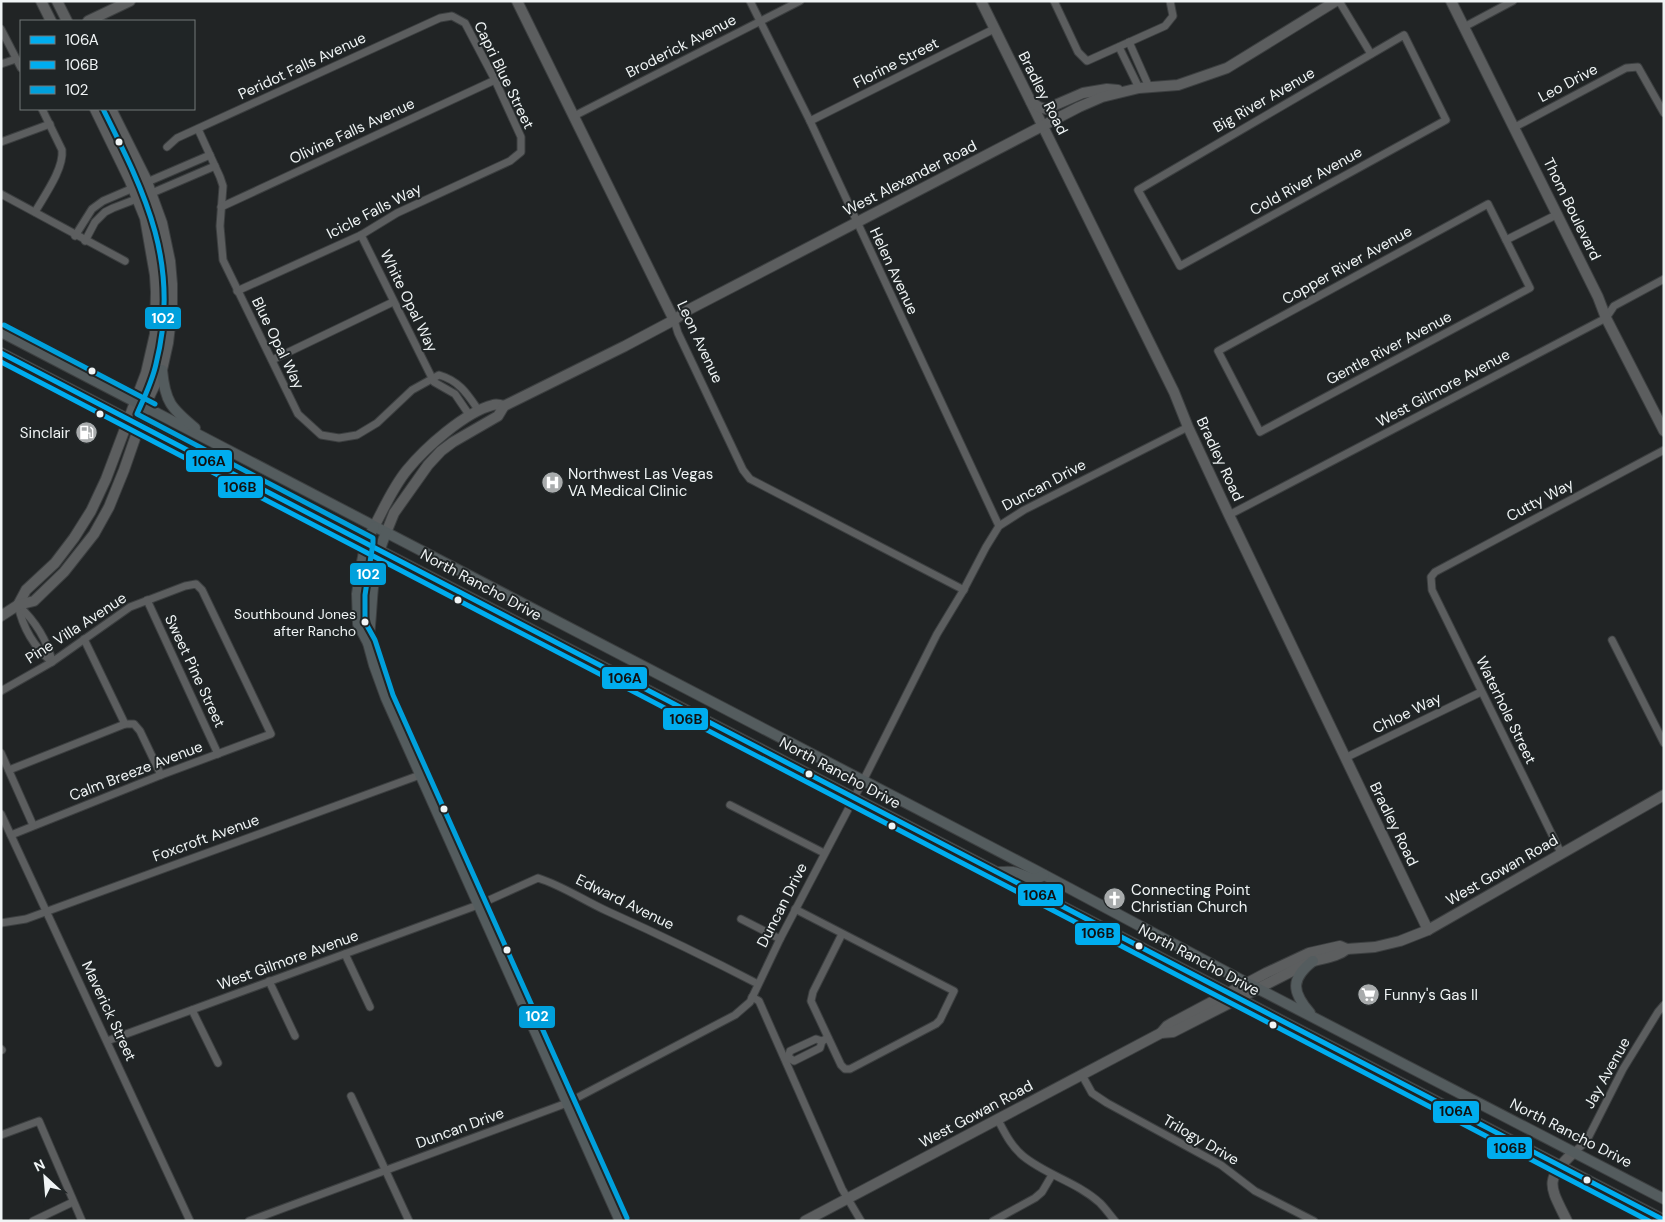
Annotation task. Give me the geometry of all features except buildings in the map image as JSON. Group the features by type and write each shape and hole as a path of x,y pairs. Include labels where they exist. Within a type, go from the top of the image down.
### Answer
{"main road":[{"name":"North Rancho Drive","path":"1,332 1664,1199"},
{"name":"North Rancho Drive","path":"1,353 1664,1220"},
{"path":"162,370 165,394 169,402 178,414 212,441"},
{"path":"374,527 366,542 357,594 358,624 368,643 386,698 620,1221"},
{"path":"368,643 372,621 371,595 373,577 379,549 386,533"},
{"path":"997,872 1017,873 1034,879 1044,875"},
{"path":"1052,901 1067,888"},
{"path":"1312,1016 1300,1002 1296,986 1299,974 1313,961"}],"street":[{"path":"41,1 50,20"},
{"path":"58,1 67,20"},
{"name":"Leon Avenue","path":"517,1 674,320 678,333 739,461 750,479 964,590"},
{"name":"Helen Avenue","path":"750,1 810,121 999,526"},
{"name":"Broderick Avenue","path":"574,116 800,1"},
{"name":"Bradley Road","path":"981,1 1174,392 1188,427 1229,515 1428,930"},
{"path":"1054,1 1078,52 1088,61 1165,26 1173,16 1170,1"},
{"path":"1337,1 1371,54"},
{"name":"West Alexander Road","path":"386,533 394,513 419,475 441,451 498,416 504,406 674,320 688,310 1079,107 1102,97 1144,87 1178,85 1227,68 1337,1"},
{"name":"Thom Boulevard","path":"1450,1 1515,127 1598,296 1606,318 1664,431"},
{"path":"1464,27 1513,1"},
{"path":"90,20 124,2"},
{"name":"Capri Blue Street","path":"452,16 465,22 495,80 521,137 521,152"},
{"name":"Peridot Falls Avenue","path":"167,148 178,138 440,18 452,16"},
{"name":"Florine Street","path":"810,121 994,28"},
{"path":"1,29 20,66"},
{"name":"Big River Avenue","path":"1180,266 1138,190 1404,35 1446,120"},
{"path":"1129,42 1144,87"},
{"path":"1119,47 1144,87"},
{"path":"1,64 16,59"},
{"name":"Leo Drive","path":"1515,127 1626,68 1634,66 1638,67 1664,113"},
{"name":"Olivine Falls Avenue","path":"221,206 495,80"},
{"path":"1031,102 1046,109 1083,94 1107,89 1127,91"},
{"path":"35,212 62,163 63,156 62,150 43,110"},
{"path":"52,662 39,651 21,621 18,605 26,590 43,576 63,553 84,524 95,503 146,373 155,334 155,275 149,233 138,198 95,110"},
{"path":"1,616 18,605 34,601 51,586 94,534 109,507 162,370 171,326 172,284 170,262 162,223 148,182 112,110"},
{"name":"Cold River Avenue","path":"1180,266 1446,120"},
{"path":"1,142 50,124"},
{"name":"Blue Opal Way","path":"198,129 223,186 220,226 223,260 298,414 321,435 339,438 357,435 367,430 412,390 440,375 456,382 466,391 474,414"},
{"name":"Icicle Falls Way","path":"237,291 362,235 397,213 510,162 521,152"},
{"path":"76,236 87,216 97,204 210,155"},
{"path":"85,241 95,222 105,212 215,166"},
{"path":"1,194 124,261"},
{"name":"Copper River Avenue","path":"1260,432 1218,351 1488,204 1506,240"},
{"path":"1506,240 1558,214"},
{"name":"White Opal Way","path":"362,235 433,380"},
{"name":"Gentle River Avenue","path":"1260,432 1530,288 1506,240"},
{"name":"West Gilmore Avenue","path":"1229,515 1606,318 1614,306 1664,279"},
{"path":"272,360 394,302"},
{"path":"433,380 437,385 455,394 474,414"},
{"name":"West Alexander Road","path":"374,527 391,494 407,470 450,430 474,414 494,404 504,406"},
{"name":"Duncan Drive","path":"249,1221 567,1103 735,1016 750,1002 795,909 863,781 937,634 964,590 999,526 1024,510 1188,427"},
{"name":"Cutty Way","path":"1431,577 1435,572 1664,450"},
{"path":"81,552 81,540 97,511 95,503"},
{"name":"Waterhole Street","path":"1431,577 1432,590 1561,854"},
{"name":"Pine Villa Avenue","path":"1,691 52,662 130,607 196,584 202,590 272,734"},
{"name":"Sweet Pine Street","path":"147,600 218,754"},
{"path":"84,639 125,724"},
{"path":"1612,640 1664,743"},
{"name":"Chloe Way","path":"1345,758 1481,692"},
{"path":"9,770 125,724 134,724 140,731 161,775"},
{"name":"Calm Breeze Avenue","path":"11,835 161,775 272,734"},
{"path":"1,753 33,825"},
{"name":"Foxcroft Avenue","path":"1,923 26,920 420,775"},
{"name":"West Gowan Road","path":"1160,1034 1167,1026 1229,992 1309,953 1340,946 1347,949 1375,947 1400,941 1428,930 1664,794"},
{"path":"730,805 824,853"},
{"name":"Maverick Street","path":"1,814 48,911 190,1221"},
{"name":"Edward Avenue","path":"478,905 538,878 558,884 604,909 694,951 758,984"},
{"name":"West Gilmore Avenue","path":"107,1041 478,905"},
{"path":"795,909 954,991 940,1020 936,1024 850,1069 840,1066 825,1040 811,1001 813,992 842,934"},
{"path":"742,919 780,939"},
{"name":"West Gowan Road","path":"805,1221 1160,1034 1173,1032 1313,961 1340,955 1347,949"},
{"path":"345,954 370,1008"},
{"path":"269,982 295,1036"},
{"path":"752,997 759,1001 786,1058 847,1199 861,1221"},
{"name":"Jay Avenue","path":"1574,1152 1586,1142 1623,1069 1664,1005"},
{"path":"192,1010 218,1063"},
{"path":"786,1058 794,1061 820,1048 825,1040"},
{"name":"Trilogy Drive","path":"1082,1075 1092,1093 1107,1104 1221,1164 1255,1190 1314,1221"},
{"path":"350,1096 408,1221"},
{"path":"998,1120 1012,1145 1021,1155 1099,1202 1115,1221"},
{"path":"1,1135 39,1122 82,1221"},
{"path":"1567,1221 1552,1190 1552,1178 1560,1165 1574,1152"},
{"path":"993,1221 1035,1198 1042,1192 1052,1175"},
{"path":"33,1221 73,1202"}],"transit line":[{"name":"102","path":"104,110 133,171 145,201 162,262 164,294 163,328 154,371 137,414 373,538 365,595 365,622 375,640 393,695 627,1218"},
{"name":"102","path":"4,325 155,404"},
{"name":"106A","path":"1,353 1664,1220"},
{"name":"106B","path":"1,362 1649,1221"}],"place":[{"name":"Sinclair","path":"86,433"},
{"name":"Northwest Las Vegas VA Medical Clinic","path":"552,483"},
{"name":"Southbound Jones after Rancho","path":"365,622"},
{"name":"Connecting Point Christian Church","path":"1115,899"},
{"name":"Funny's Gas II","path":"1368,995"}]}
